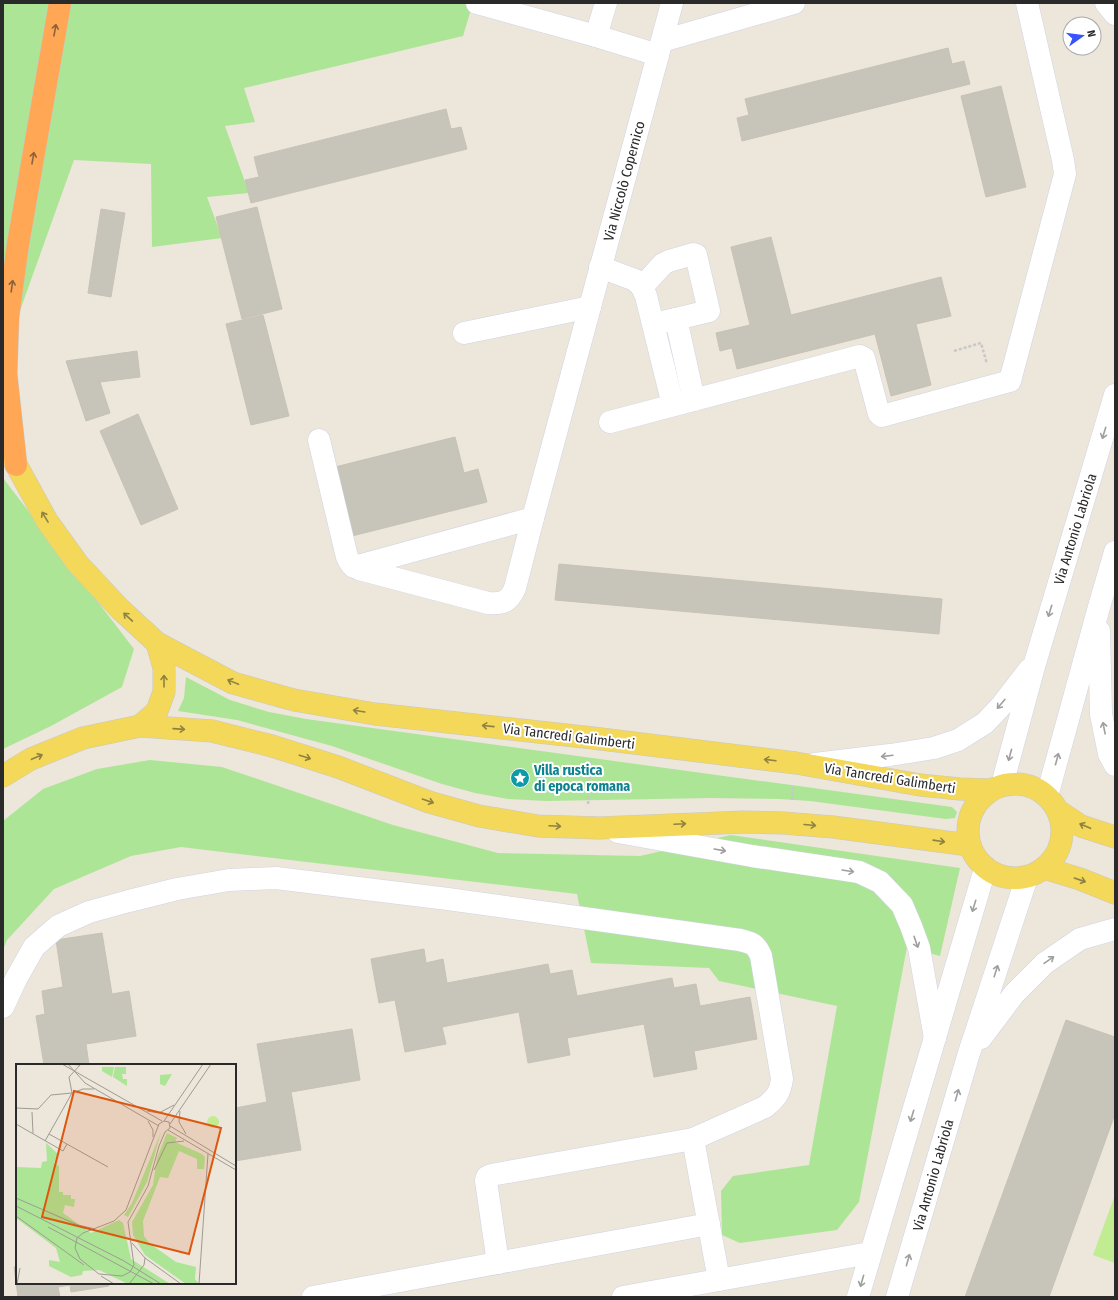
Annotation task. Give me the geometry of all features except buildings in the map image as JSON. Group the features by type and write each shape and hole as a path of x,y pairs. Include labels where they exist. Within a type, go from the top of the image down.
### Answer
{"highway":[{"path":"16,465 6,374 8,317 18,244 60,3"}],"main road":[{"name":"Via Tancredi Galimberti","path":"3,442 47,521 78,564 120,609 157,643 233,683 294,700 375,714 593,738 809,765 920,785 960,789 997,787"},
{"path":"140,726 156,710 164,692 164,668 157,643"},
{"path":"3,776 32,759 83,738 140,726 212,731 272,746 338,767 429,802 479,816 538,826 599,828 744,822 790,823 833,827 969,845"},
{"path":"1052,803 1062,825 1062,840 1056,855 1047,867 1035,873 1008,879 995,875 985,869 974,856 969,845 967,833 969,816 978,800 997,787 1018,784 1033,787 1081,826 1115,837"},
{"path":"1035,873 1080,879 1115,893"}],"street":[{"path":"478,3 596,36 660,48 794,3"},
{"path":"596,36 606,3"},
{"name":"Via Niccolò Copernico","path":"354,567 488,603 497,604 506,602 511,596 515,588 552,444 672,3"},
{"path":"610,422 860,356 864,358 879,414 882,416 1010,381 1065,174 1027,3"},
{"path":"1106,3 1115,14"},
{"path":"642,287 663,264 693,254 696,255 709,311 653,324"},
{"path":"600,268 635,280 642,287 646,296 673,405"},
{"path":"464,333 590,306"},
{"path":"676,319 694,400"},
{"name":"Via Antonio Labriola","path":"997,787 1115,395"},
{"path":"319,440 347,557 350,564 354,567 533,518"},
{"path":"1052,803 1099,607 1115,552"},
{"path":"1099,607 1101,714 1109,754 1115,765"},
{"name":"Via Antonio Labriola","path":"809,765 934,748 958,740 984,723 1002,705 1035,663"},
{"path":"599,828 752,856 860,872 880,882 902,905 918,948 935,1038"},
{"path":"858,1297 985,869"},
{"name":"Via Antonio Labriola","path":"897,1297 969,1053 1035,873"},
{"path":"3,1007 16,979 34,947 58,926 89,912 129,901 177,889 229,880 276,878 448,899 749,942 754,944 762,956 782,1079 780,1091 775,1099 765,1107 693,1139 491,1175 486,1181 498,1263"},
{"name":"Via Antonio Labriola","path":"969,1053 1014,994 1045,963 1080,939 1115,929"},
{"path":"693,1139 719,1280"},
{"path":"313,1297 709,1224"},
{"path":"623,1297 870,1253"}],"path":[{"path":"954,351 982,343 992,386"},
{"path":"588,805 591,758"},
{"path":"792,802 793,786"}],"green space":[{"path":"3,3 473,3 463,36 244,88 255,122 225,126 249,193 207,197 222,238 152,247 151,164 74,160 3,358"},
{"path":"3,478 134,649 122,687 51,726 3,749"},
{"path":"186,677 230,700 269,712 306,719 952,807 957,812 955,818 946,819 810,801 780,799 711,798 546,801 508,799 475,793 442,784 332,746 237,720 178,711 184,698"},
{"path":"150,760 222,767 393,825 498,853 640,856 731,835 960,868 940,956 907,947 859,1202 837,1230 740,1243 722,1235 721,1191 733,1176 809,1165 837,1006 719,981 709,968 591,963 577,894 181,847 131,856 54,889 7,940 3,950 3,821 43,789 97,769"},
{"path":"1115,1195 1115,1263 1093,1255"}],"place":[{"name":"Villa rustica di epoca romana","path":"520,778"}]}
